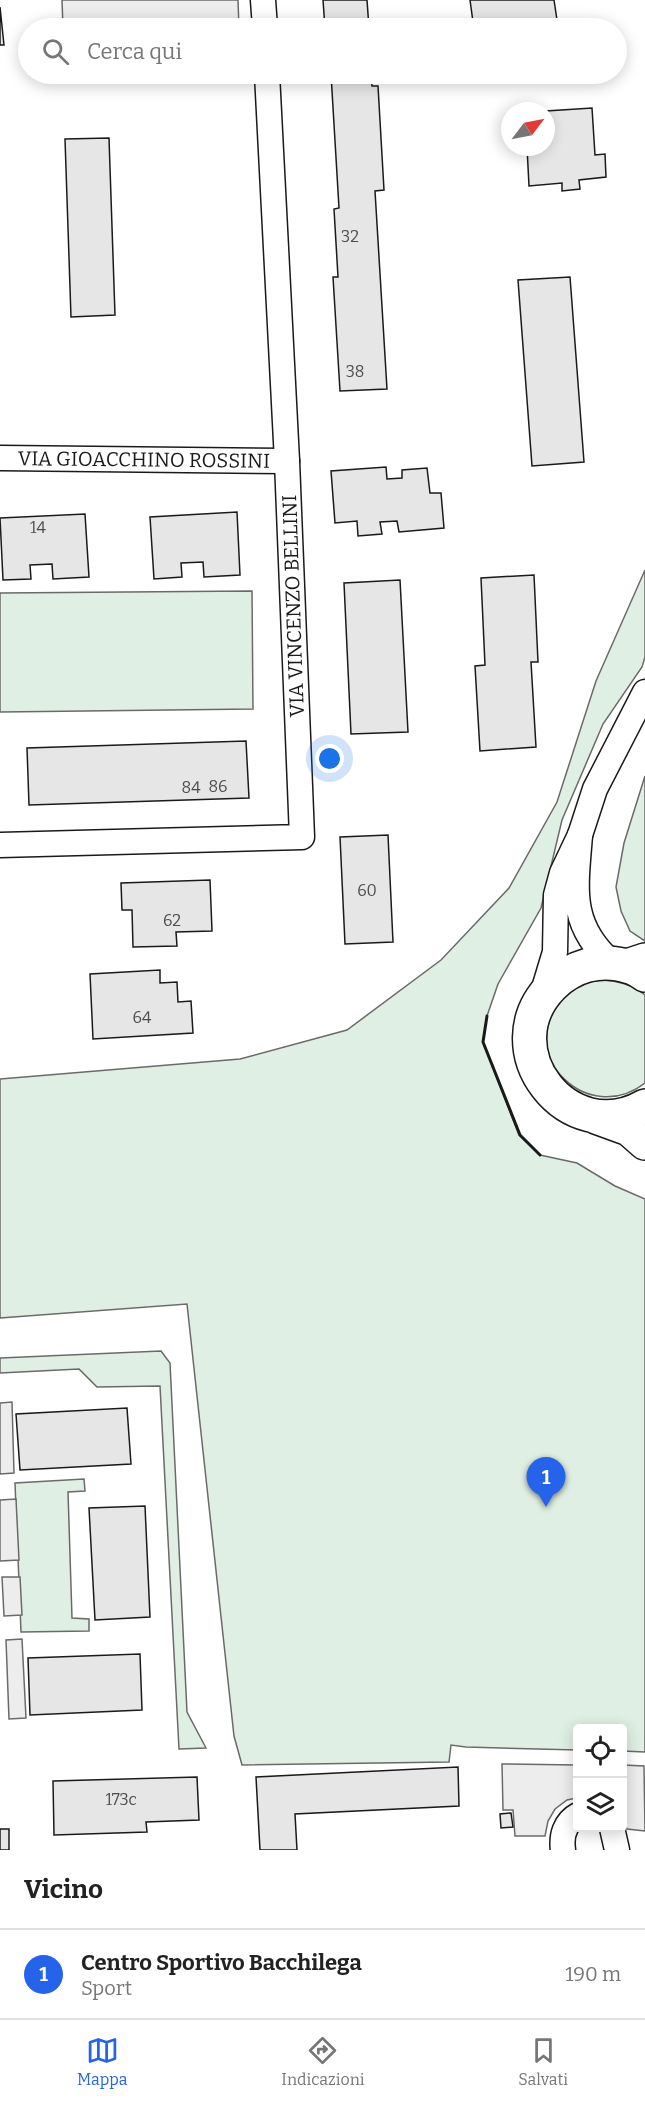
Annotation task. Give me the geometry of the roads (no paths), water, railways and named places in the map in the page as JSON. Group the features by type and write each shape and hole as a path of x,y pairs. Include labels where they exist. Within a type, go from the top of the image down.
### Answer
{"street":[{"path":"263,0 264,18"},
{"name":"VIA VINCENZO BELLINI","path":"0,845 302,837 287,461 268,84"},
{"name":"VIA GIOACCHINO ROSSINI","path":"0,458 287,461"},
{"path":"645,692 595,789 580,835 562,873 556,895 555,952 530,1031 531,1053 535,1068 543,1083 554,1095 568,1106 629,1129 645,1143"},
{"path":"580,835 576,886 582,926 597,950 632,966"},
{"path":"540,1001 557,981 574,970 599,963 632,966"},
{"path":"585,1113 608,1116 623,1114 645,1106"},
{"path":"563,1850 562,1842 566,1827 573,1820"},
{"path":"613,1832 617,1850"}],"place":[{"name":"Centro Sportivo Bacchilega","path":"546,1507"}]}
